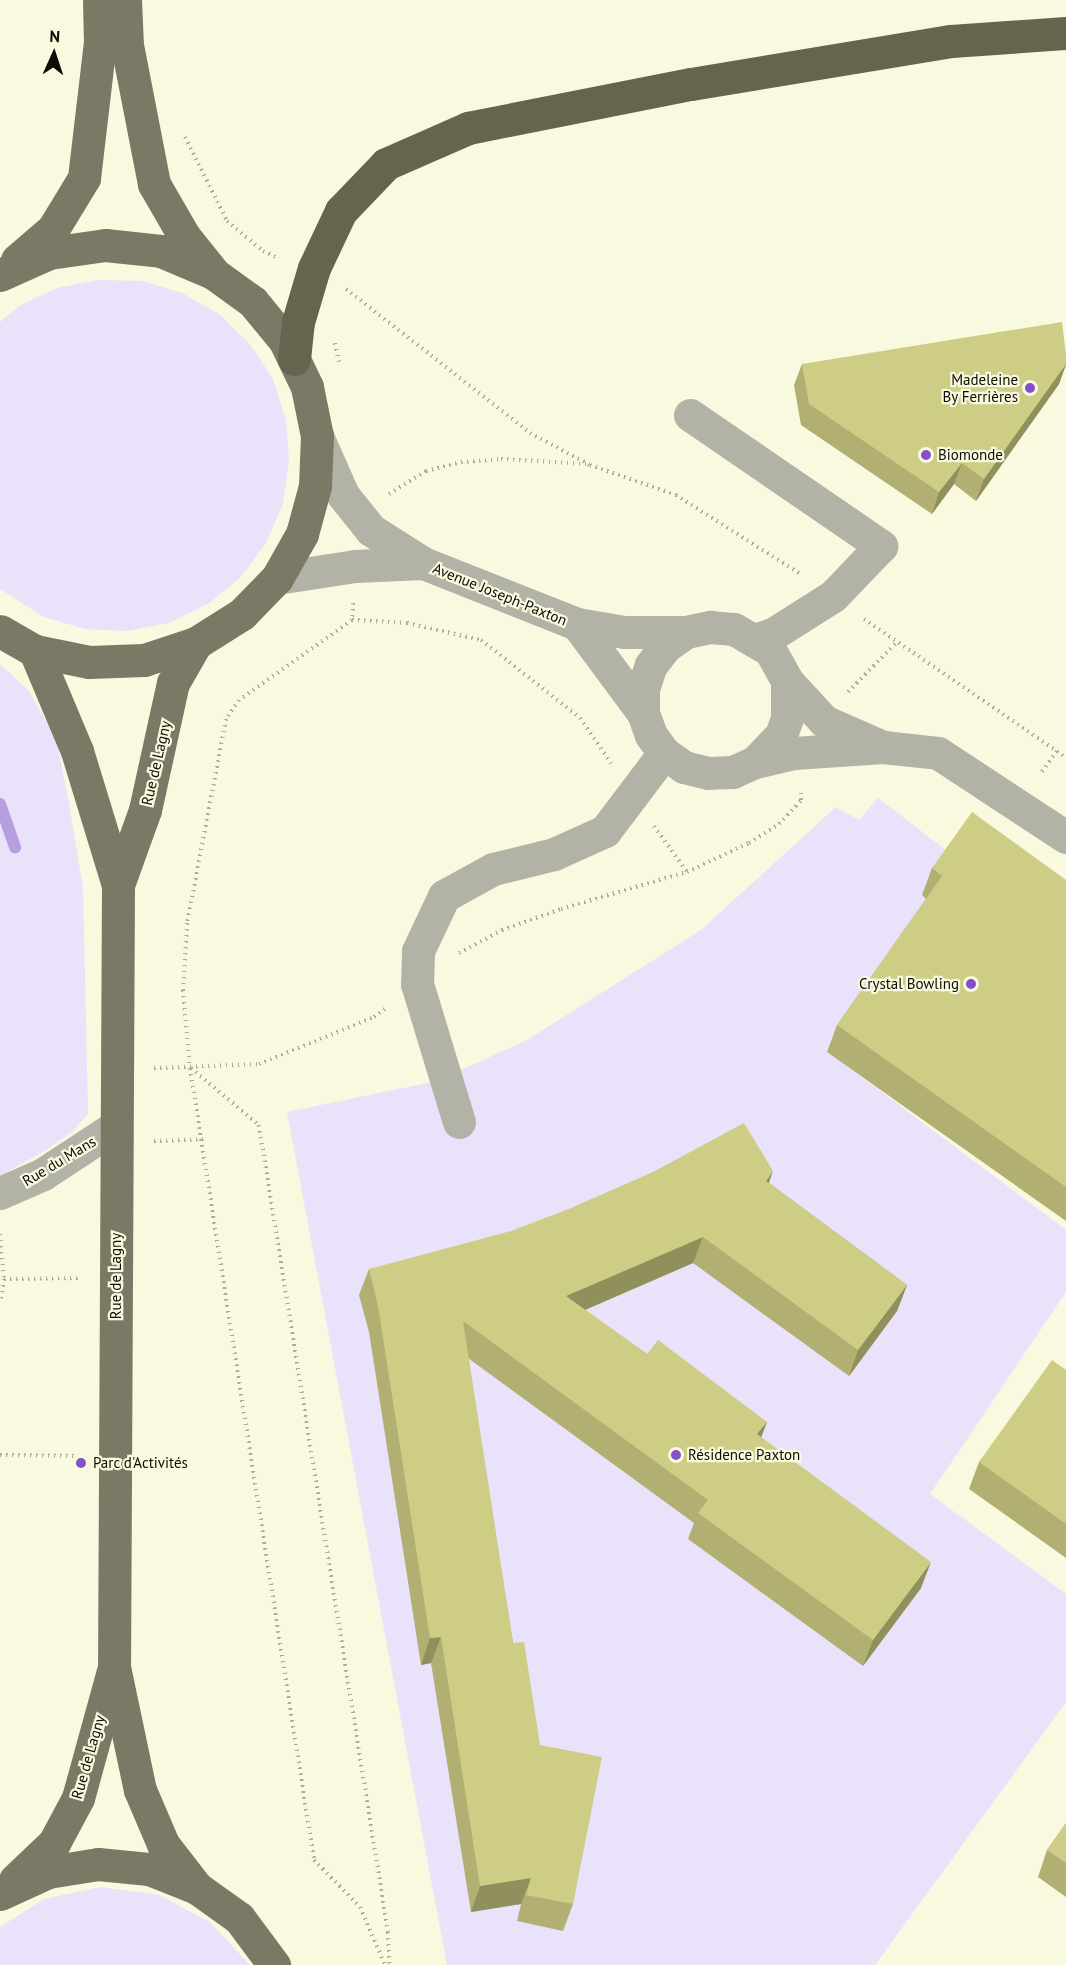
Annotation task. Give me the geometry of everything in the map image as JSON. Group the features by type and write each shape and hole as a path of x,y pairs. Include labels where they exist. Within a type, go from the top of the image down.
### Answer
{"highway":[{"path":"294,359 298,322 324,274 340,211 387,164 468,128 691,84 928,45 1066,33"}],"main road":[{"path":"0,275 52,229 84,178 100,42 99,0"},
{"path":"125,0 126,45 154,184 183,236 213,273"},
{"path":"0,275 49,254 105,245 160,251 213,273 253,302 285,341 307,387 317,435 315,486 302,534 277,578 242,614 196,644 144,660 89,662 35,651 0,631"},
{"name":"Rue de Lagny","path":"118,885 145,810 173,683 196,644"},
{"name":"Rue de Lagny","path":"35,651 77,751 118,885 114,1666 140,1790 163,1844 197,1888"},
{"name":"Rue de Lagny","path":"0,1894 54,1843 78,1798 114,1666"},
{"path":"0,1894 48,1872 98,1864 149,1869 197,1888 239,1918 274,1965"}],"street":[{"path":"690,415 881,546 833,596 773,634 757,639"},
{"name":"Avenue Joseph-Paxton","path":"317,435 343,495 371,530 423,563 577,624 624,632 686,632"},
{"name":"Avenue Joseph-Paxton","path":"277,578 355,567 423,563"},
{"name":"Avenue Joseph-Paxton","path":"577,624 643,713"},
{"path":"883,747 824,721 788,681 770,650 757,639 734,629 710,627 686,632 666,646 651,665 643,689 643,713 651,735 664,753 684,766 708,773 733,772 755,762 794,753 883,747 938,753 1018,803 1066,837"},
{"path":"755,762 781,735 787,718 788,681"},
{"path":"459,1122 417,984 418,951 444,896 493,869 554,854 605,831 664,753"},
{"name":"Rue du Mans","path":"0,1193 43,1174 116,1126"}],"path":[{"path":"183,134 227,221 263,251 324,274 530,433 590,465 676,495 833,596 1066,758"},
{"path":"333,330 341,375"},
{"path":"371,530 376,502 426,471 461,462 501,459 590,465"},
{"path":"355,567 352,620 239,700 226,719 183,955 190,1068 314,1860 360,1907 385,1965"},
{"path":"1018,803 1057,751"},
{"path":"190,1068 259,1125 388,1932 390,1965"},
{"path":"0,1234 4,1279 0,1304"},
{"path":"79,1278 79,1290"},
{"path":"4,1279 89,1278"},
{"path":"0,1455 82,1456"}],"shaded area":[{"path":"99,280 142,281 182,293 219,314 250,344 273,379 286,420 289,462 283,504 266,543 241,577 208,604 169,623 127,631 85,629 44,617 0,589 0,322 19,306 57,288"},
{"path":"0,664 28,690 56,738 68,798 83,888 88,1114 72,1132 46,1150 0,1176"},
{"path":"878,798 951,854 922,895 932,903 828,1052 1066,1230 1066,1292 930,1494 1066,1594 1066,1702 875,1965 447,1965 287,1112 437,1081 527,1040 701,930 836,807 859,820"},
{"path":"101,1887 159,1895 210,1922 250,1965 0,1965 0,1927 44,1899"}],"building":[{"name":"Biomonde","path":"1062,322 1066,364 984,479 962,463 939,492 809,404 802,364"},
{"name":"Crystal Bowling","path":"972,812 1066,880 1066,1187 837,1025 942,876 932,868"},
{"name":"Résidence Paxton","path":"744,1123 773,1171 766,1181 907,1285 858,1350 703,1237 566,1296 647,1354 658,1340 767,1422 757,1434 931,1562 873,1640 698,1513 708,1500 463,1321 513,1643 524,1642 540,1745 602,1757 573,1904 526,1895 531,1878 480,1886 441,1637 430,1638 378,1306 369,1269 511,1231 571,1208 653,1172"},
{"path":"1052,1360 1066,1370 1066,1524 979,1462"},
{"path":"1066,1823 1066,1863 1047,1850"}],"waterway":[{"path":"0,804 15,847"}],"place":[{"name":"Madeleine By Ferrières","path":"1030,388"},
{"name":"Biomonde","path":"926,455"},
{"name":"Crystal Bowling","path":"971,984"},
{"name":"Résidence Paxton","path":"676,1455"},
{"name":"Parc d'Activités","path":"81,1463"}]}
